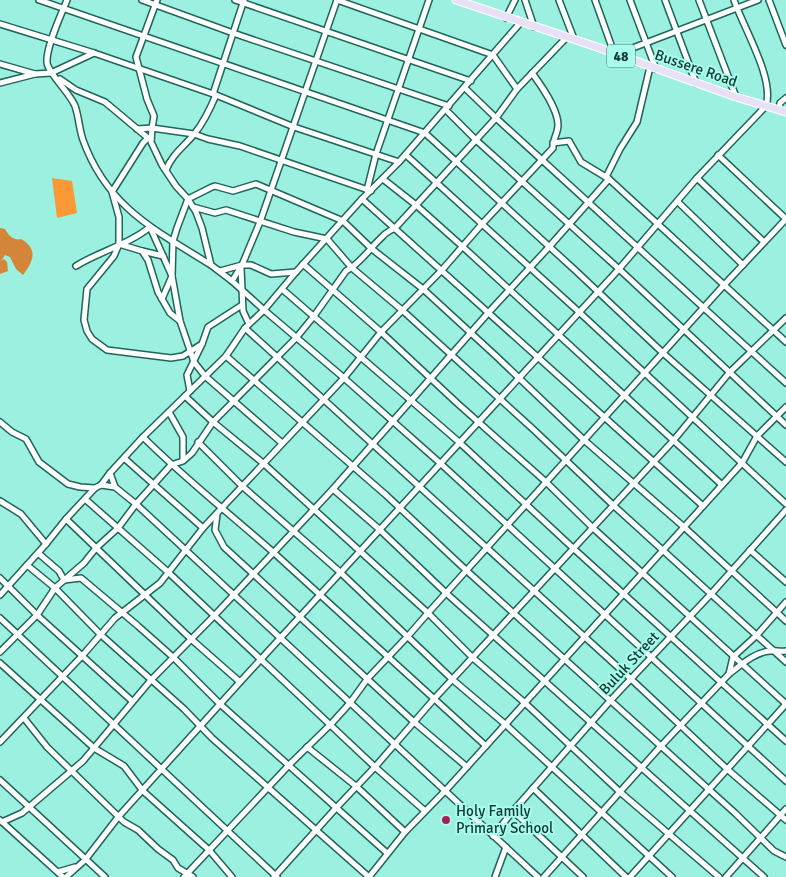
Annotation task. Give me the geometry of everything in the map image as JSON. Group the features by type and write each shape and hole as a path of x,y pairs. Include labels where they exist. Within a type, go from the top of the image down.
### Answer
{"main road":[{"name":"Bussere Road","path":"456,0 736,97 782,111"}],"street":[{"path":"39,0 425,133 663,353 786,462"},
{"path":"67,0 52,40 47,60 51,73 64,87 75,106 83,140 102,178 112,192 124,206 150,227 220,271 242,265 251,265 271,274 296,272"},
{"path":"142,0 156,2 233,33 448,108 476,140 619,269 786,425"},
{"path":"235,0 243,1 471,81"},
{"path":"232,281 242,265 260,222 337,0 493,55 517,88"},
{"path":"369,190 376,154 429,0"},
{"path":"506,18 516,0"},
{"path":"525,0 534,26"},
{"path":"0,652 37,615 55,588 84,563 96,548 118,528 136,504 171,465 183,461 192,453 213,422 296,338 346,271 352,268 372,249 382,236 396,228 496,118 517,88 570,38 559,0"},
{"path":"595,0 616,54 758,0"},
{"path":"630,0 653,68 637,122 620,149 607,178 589,202 372,443 333,489 151,680 72,772 22,812 1,821 65,877 85,860 119,816 200,726 619,269 697,178 766,106 768,94 761,65 734,0"},
{"path":"665,0 696,83"},
{"path":"699,0 736,97"},
{"path":"769,0 786,45"},
{"path":"166,170 177,152 194,134 208,114 243,1"},
{"path":"156,2 136,57 147,99 154,116 152,128 149,139 112,192 120,222 119,244 114,256 87,289 84,320 87,331 92,339 107,350 171,358 182,356 202,344"},
{"path":"0,596 66,519 143,437 226,356 247,326 264,310 369,190 383,179 406,155 522,22"},
{"path":"0,24 94,53 214,95 294,127 399,162"},
{"path":"0,83 35,74 51,73 94,53"},
{"path":"0,64 35,74"},
{"path":"51,73 70,87 105,102 149,139 162,165 193,206 202,228 211,265 344,378 508,524 554,570 786,781"},
{"path":"0,742 122,612 160,583 203,528 344,378 360,356 402,310 442,270 482,224 554,148 553,143 558,131 558,123 550,103 532,73"},
{"path":"465,88 786,383"},
{"path":"782,111 780,103 786,98"},
{"path":"137,129 152,128 194,134 240,146 369,190"},
{"path":"553,143 569,141 581,162 607,178 786,342"},
{"path":"406,155 786,504"},
{"path":"24,718 47,747 72,772 119,816 173,860 178,868 189,876 208,850 330,724 368,678 786,219 718,155"},
{"path":"697,178 764,242"},
{"path":"383,179 416,205 463,247 722,484"},
{"path":"162,299 172,276 173,242 176,228 188,199 215,186 234,191 256,184 343,220 372,249 423,290 471,333 584,440 684,527 786,621"},
{"path":"362,199 703,506"},
{"path":"678,202 743,265"},
{"path":"193,206 215,213 226,210 301,234 327,238 352,268 402,310 567,459 613,505 786,662"},
{"path":"76,266 119,244 128,242 150,227"},
{"path":"150,227 172,276 180,321 194,362 205,376 282,443"},
{"path":"119,244 163,256"},
{"path":"142,251 148,260 158,292 170,313 180,321"},
{"path":"303,264 382,332 786,704 630,877"},
{"path":"242,265 240,277 242,311 247,326 277,358 632,679 727,769 786,820"},
{"path":"282,289 459,442 786,741"},
{"path":"190,391 187,375 208,327 242,305"},
{"path":"0,618 276,876 434,699 454,680 673,441 729,373 786,318"},
{"path":"226,356 353,466 761,837 774,851 786,857"},
{"path":"185,396 263,463 428,613 473,658 525,703 620,792 719,877"},
{"path":"27,565 55,588 100,634 184,709 200,726 369,877 405,832 446,790 662,549 742,463 757,436 786,407"},
{"path":"169,412 183,437 183,461"},
{"path":"0,422 26,439 39,462 68,484 80,487 115,487"},
{"path":"143,437 171,465 223,507 486,746"},
{"path":"198,442 242,486 294,530 454,680 505,724 672,877"},
{"path":"124,458 203,528"},
{"path":"110,473 115,487 136,504 538,877"},
{"path":"333,489 591,724 764,877"},
{"path":"85,499 168,572 424,811"},
{"path":"0,501 21,514 46,544"},
{"name":"Buluk Street","path":"494,836 513,811 610,701 732,572 786,510"},
{"path":"217,514 215,530 219,540 252,574 414,722 467,767"},
{"path":"66,519 191,639 240,682"},
{"path":"750,550 786,582"},
{"path":"38,553 60,572 64,580"},
{"path":"0,578 7,588 132,701"},
{"path":"64,580 81,578 122,612 174,658 220,704 290,764 387,853"},
{"path":"728,674 733,657 757,635 786,602"},
{"path":"544,877 728,674 760,653 772,650 786,651"},
{"path":"0,663 94,748 124,766 143,791 208,850 232,877"},
{"path":"307,747 356,787 405,832"},
{"path":"0,780 105,877"},
{"path":"533,788 626,877"},
{"path":"726,877 786,809"},
{"path":"513,811 583,877"},
{"path":"495,877 506,847"},
{"path":"58,872 76,866"}],"shaded area":[{"path":"52,178 72,181 77,213 57,218"},
{"path":"0,228 5,229 14,238 21,239 27,243 32,251 32,261 23,275 16,269 10,257 5,255 1,261 4,259 7,262 8,271 0,274"}],"place":[{"name":"Holy Family Primary School","path":"446,820"}]}
